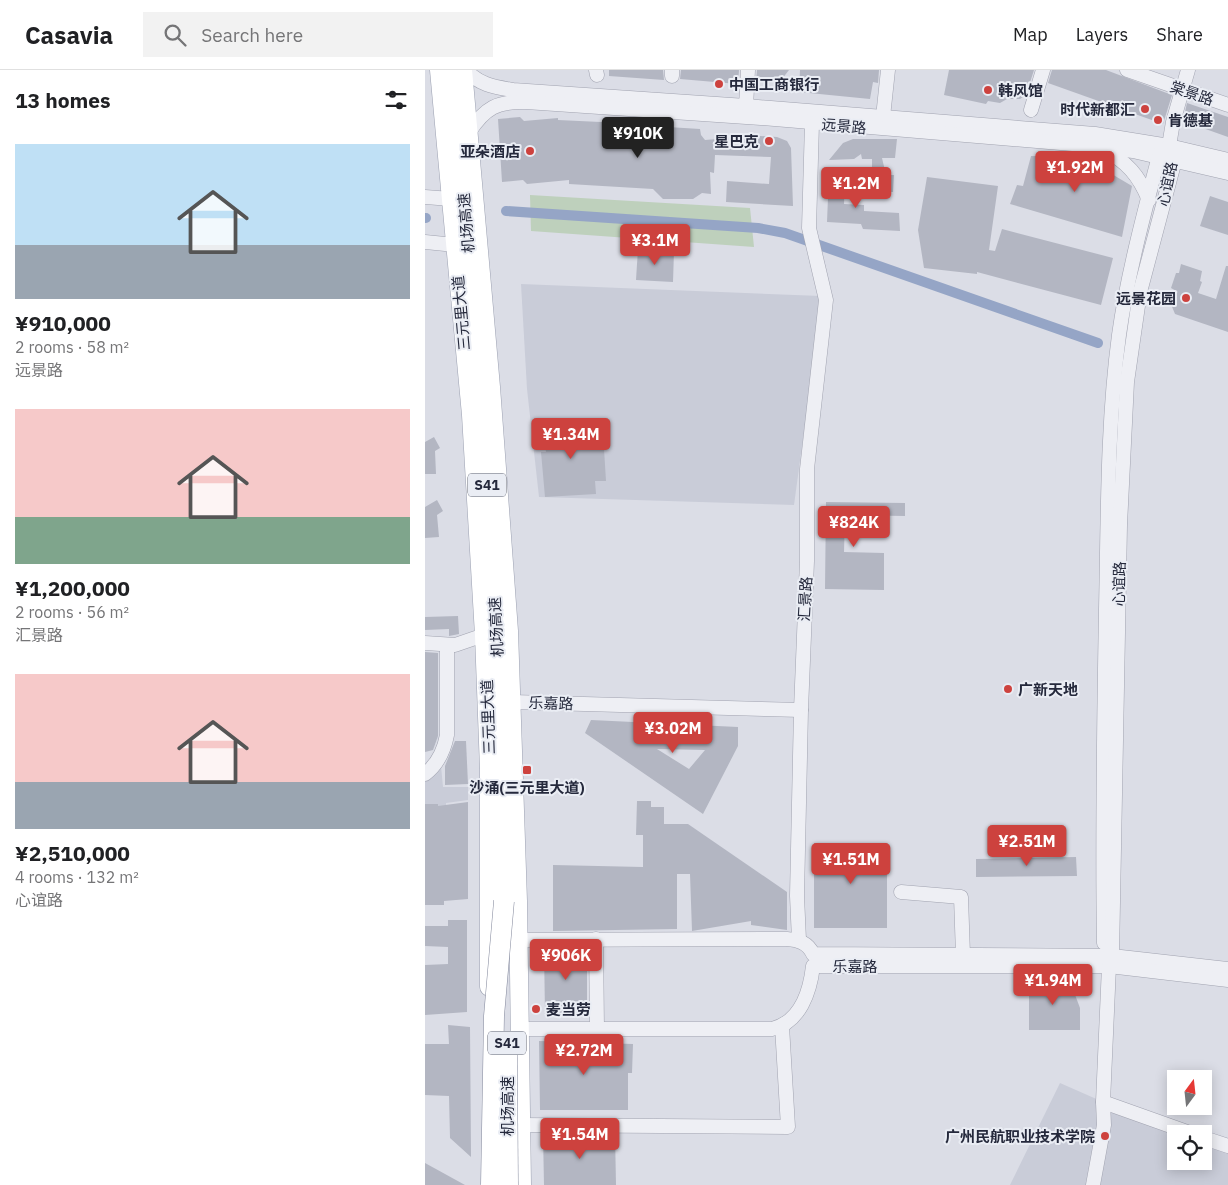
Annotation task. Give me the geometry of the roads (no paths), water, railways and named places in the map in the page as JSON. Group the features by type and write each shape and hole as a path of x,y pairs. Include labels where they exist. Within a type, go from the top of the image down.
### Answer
{"highway":[{"name":"机场高速","path":"451,70 481,405 497,631 505,880 503,902 507,1017 508,1185"},
{"path":"491,1185 494,1016 503,902"}],"main road":[{"name":"三元里大道","path":"439,70 475,459 489,778 503,902 519,940 522,1185"},
{"name":"三元里大道","path":"463,70 497,466 512,702 503,902 488,940 495,1185"}],"street":[{"name":"远景路","path":"467,70 482,83 513,90 746,106 1095,134 1169,146 1228,160"},
{"path":"746,106 748,70"},
{"path":"883,117 888,70"},
{"path":"1031,110 1043,70"},
{"name":"棠景路","path":"1127,70 1228,105"},
{"path":"1169,146 1188,70"},
{"name":"远景路","path":"469,132 483,113 492,107 514,102 723,115 1096,146 1159,156 1228,173"},
{"name":"汇景路","path":"799,940 797,896 801,710 807,561 807,469 826,300 809,228 811,123"},
{"path":"1096,146 1133,169 1149,200"},
{"name":"心谊路","path":"1169,146 1175,160 1140,292 1126,399 1120,525 1108,960 1102,847 1107,526 1113,400 1125,303 1159,156 1169,146"},
{"path":"425,198 451,200"},
{"path":"425,242 455,245"},
{"path":"425,643 455,644 484,635"},
{"path":"425,774 435,766 444,748 447,735 447,644"},
{"name":"乐嘉路","path":"512,702 801,710"},
{"path":"901,892 961,897 963,955"},
{"path":"596,939 597,1029"},
{"path":"488,940 799,940"},
{"name":"乐嘉路","path":"782,1026 803,1003 808,992 813,960 809,947 799,940"},
{"name":"乐嘉路","path":"813,960 963,955 1108,960 1228,969"},
{"name":"乐嘉路","path":"813,960 1108,960 1228,980"},
{"path":"1093,1185 1104,1125 1103,1102 1108,960"},
{"path":"521,1029 760,1030 782,1026 789,1127 521,1125"},
{"path":"1103,1102 1168,1125"},
{"path":"1212,1141 1228,1146"}],"waterway":[{"path":"506,211 758,228 785,233 1098,343"}],"place":[{"name":"中国工商银行","path":"719,84"},
{"name":"韩风馆","path":"988,90"},
{"name":"时代新都汇","path":"1145,109"},
{"name":"肯德基","path":"1158,120"},
{"name":"星巴克","path":"769,141"},
{"name":"亚朵酒店","path":"530,151"},
{"name":"远景花园","path":"1186,298"},
{"name":"广新天地","path":"1008,689"},
{"name":"沙涌(三元里大道)","path":"527,770"},
{"name":"麦当劳","path":"536,1009"},
{"name":"广州民航职业技术学院","path":"1105,1136"}]}
